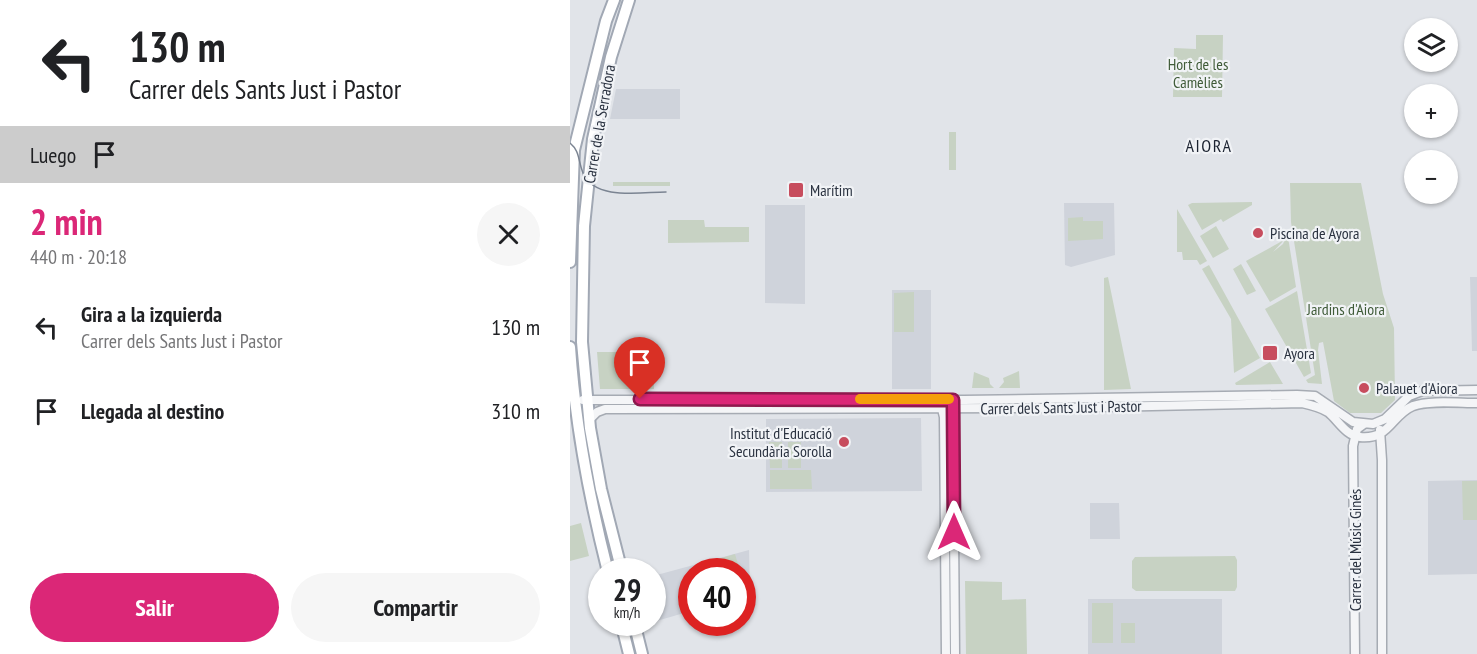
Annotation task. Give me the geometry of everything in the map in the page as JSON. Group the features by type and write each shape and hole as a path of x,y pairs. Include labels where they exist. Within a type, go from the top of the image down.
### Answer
{"main road":[{"name":"Carrer de la Serradora","path":"570,262 574,150 606,21 614,0"},
{"name":"Carrer de la Serradora","path":"618,558 601,489 589,420 582,342 584,226 589,163 611,57 629,0"},
{"path":"570,347 575,405 591,500 605,558"},
{"path":"624,636 629,654"},
{"path":"638,636 642,654"}],"street":[{"path":"1477,390 1422,391 1408,396 1385,419 1358,428 1354,436 1371,438 1381,434 1406,409 1416,405 1477,403"},
{"name":"Carrer dels Sants Just i Pastor","path":"953,404 1297,395 1315,396 1348,419 1368,424"},
{"name":"Carrer dels Sants Just i Pastor","path":"587,399 941,404 1302,403 1314,405 1328,412 1354,436"},
{"path":"575,405 587,399"},
{"name":"Carrer dels Sants Just i Pastor","path":"589,420 597,412 605,409 941,404"},
{"path":"941,404 944,417 946,654"},
{"path":"953,404 955,654"},
{"path":"1368,424 1379,429 1381,434"},
{"name":"Carrer del Músic Ginés","path":"1381,434 1382,654"},
{"name":"Carrer del Músic Ginés","path":"1354,436 1355,654"},
{"path":"946,566 954,574"}],"shaded area":[{"path":"616,89 680,89 680,119 610,119"},
{"path":"1064,203 1114,203 1115,255 1071,267 1065,265"},
{"path":"765,205 805,205 805,304 765,303"},
{"path":"1470,277 1477,277 1477,351 1472,351"},
{"path":"892,290 931,290 931,389 892,389"},
{"name":"Institut d'Educació Secundària Sorolla","path":"921,418 922,491 766,492 766,419"},
{"path":"1477,480 1477,574 1428,575 1428,481"},
{"path":"1090,503 1119,503 1120,539 1090,539"},
{"path":"749,550 749,558 719,558"},
{"path":"678,569 678,615 666,618 666,572"},
{"path":"1088,599 1222,599 1222,654 1088,654"}],"green space":[{"name":"Hort de les Camèlies","path":"1196,35 1223,35 1222,97 1173,97 1174,48 1196,49"},
{"path":"949,132 956,132 956,170 949,170"},
{"path":"613,182 670,182 670,186 613,186"},
{"name":"Jardins d'Aiora","path":"1290,183 1361,183 1383,294 1394,328 1395,400 1381,413 1350,413 1334,401 1323,342 1319,343 1318,350 1322,384 1308,383 1306,380 1315,375 1291,222"},
{"path":"1252,202 1252,205 1223,222 1221,219 1202,230 1188,205 1192,203"},
{"path":"1177,209 1207,261 1200,265 1197,260 1183,260 1182,252 1177,252"},
{"path":"1083,217 1083,221 1103,221 1103,239 1068,241 1068,218"},
{"path":"668,220 704,220 705,227 749,227 749,242 668,243"},
{"path":"1216,226 1229,249 1213,258 1200,236"},
{"path":"1288,237 1296,287 1270,302 1246,261 1284,240 1273,252"},
{"path":"1241,264 1256,291 1247,295 1233,269"},
{"path":"1209,265 1260,358 1234,373 1231,319 1202,269"},
{"path":"1108,277 1131,389 1104,390 1104,278"},
{"path":"1297,291 1311,373 1304,377 1265,309"},
{"path":"914,292 914,332 894,332 894,293"},
{"path":"597,352 653,352 654,389 600,389"},
{"path":"1270,362 1283,384 1236,385 1235,383"},
{"path":"1019,371 1020,388 999,388 1004,382 1003,378"},
{"path":"974,372 989,378 994,388 972,388"},
{"path":"769,442 782,442 782,468 770,468"},
{"path":"788,442 801,442 801,468 788,468"},
{"path":"770,470 811,470 812,489 770,489"},
{"path":"1462,481 1477,481 1477,520 1463,520"},
{"path":"581,523 589,556 570,561 570,526"},
{"path":"735,554 736,558 721,558"},
{"path":"1235,556 1237,587 1235,591 1136,591 1132,588 1132,561 1135,557"},
{"path":"965,581 1002,582 1002,600 1026,599 1027,654 966,654"},
{"path":"1092,603 1113,603 1113,643 1092,643"},
{"path":"1121,623 1135,623 1135,643 1121,643"}],"tram line":[{"path":"570,143 577,153 583,173 589,182 598,188 620,193 666,192"}],"slow traffic":[{"path":"860,399 949,399"}],"place":[{"name":"Marítim","path":"796,190"},
{"name":"Piscina de Ayora","path":"1258,233"},
{"name":"Ayora","path":"1270,353"},
{"name":"Palauet d'Aiora","path":"1364,388"},
{"name":"Institut d'Educació Secundària Sorolla","path":"844,442"}],"district":[{"name":"AIORA","path":"1209,146"}],"route":[{"path":"640,399 953,400 954,532"}]}
